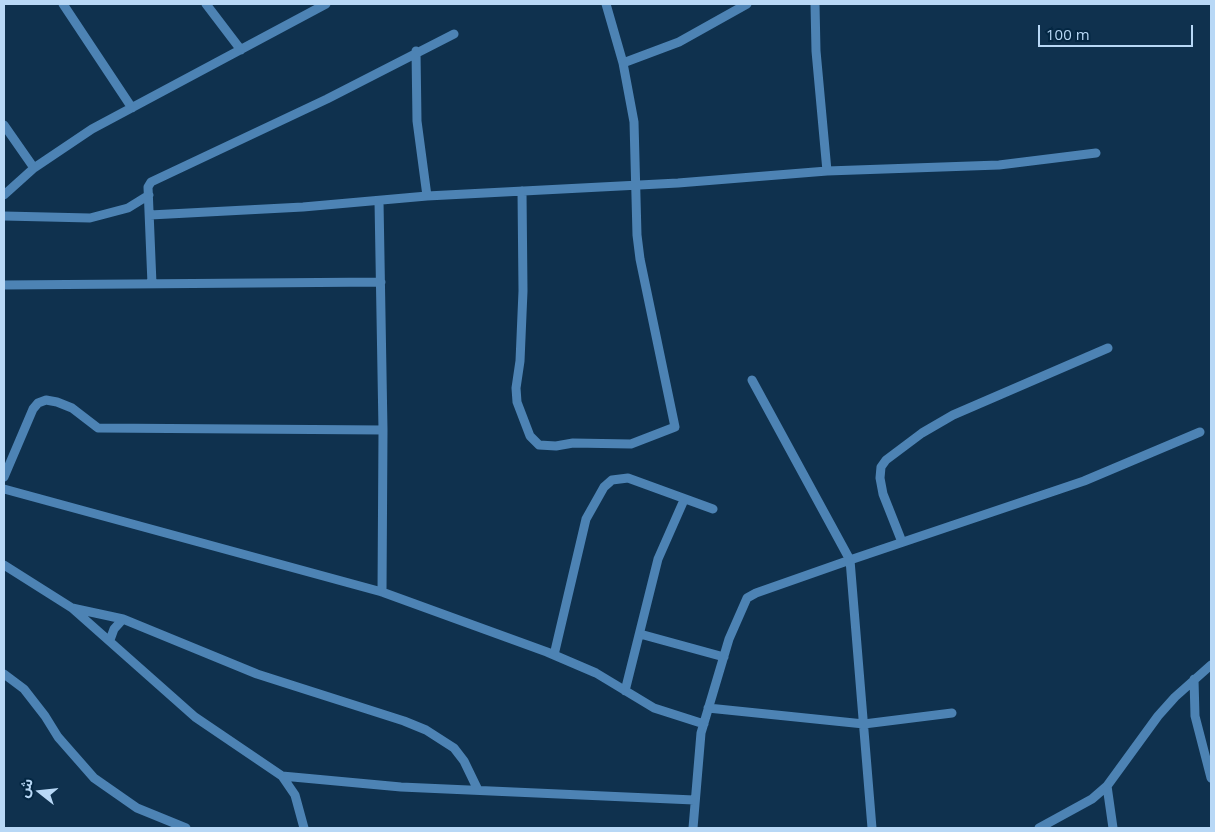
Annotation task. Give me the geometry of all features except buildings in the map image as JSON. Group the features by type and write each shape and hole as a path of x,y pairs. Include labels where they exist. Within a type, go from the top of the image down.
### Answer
{"street":[{"path":"63,4 132,108"},
{"path":"206,4 241,50"},
{"path":"4,195 34,168 64,147 132,108 326,4"},
{"path":"522,191 523,291 520,361 516,388 517,402 530,436 540,445 556,446 573,443 631,444 675,427 640,259 637,235 634,122 623,63 606,4"},
{"path":"623,63 695,34 747,4"},
{"path":"815,4 816,51 827,171"},
{"path":"152,284 148,187 151,182 160,176 328,99 416,51 454,34"},
{"path":"416,51 417,121 427,196"},
{"path":"4,126 34,168"},
{"path":"150,215 379,201 427,196 636,185 827,171 998,165 1096,153"},
{"path":"4,216 90,218 128,208 149,195"},
{"path":"379,201 383,430 382,592"},
{"path":"4,285 381,282"},
{"path":"902,542 883,494 880,478 881,467 886,460 922,433 953,415 1108,348"},
{"path":"752,380 850,560 872,828"},
{"path":"4,477 33,409 38,402 46,400 72,408 98,428 383,430"},
{"path":"693,828 698,754 704,724 724,657 741,608 747,598 756,593 850,560 1084,481 1200,432"},
{"path":"554,655 586,519 604,487 612,480 628,478 713,509"},
{"path":"4,489 382,592 554,655 596,673 654,708 704,724"},
{"path":"625,691 658,559 684,500"},
{"path":"4,565 72,608 110,640 166,694 195,717 282,776 295,795 304,828"},
{"path":"72,608 123,619 257,674 404,721 426,730 454,748 464,761 478,790"},
{"path":"110,640 114,629 123,619"},
{"path":"640,634 724,657"},
{"path":"1039,828 1092,799 1107,786 1158,716 1211,664"},
{"path":"4,674 24,689 45,716 58,737 94,778 137,808 186,828"},
{"path":"1194,679 1195,716 1211,778"},
{"path":"708,708 864,724 952,713"},
{"path":"282,776 401,787 694,800"},
{"path":"1107,786 1113,828"}]}
